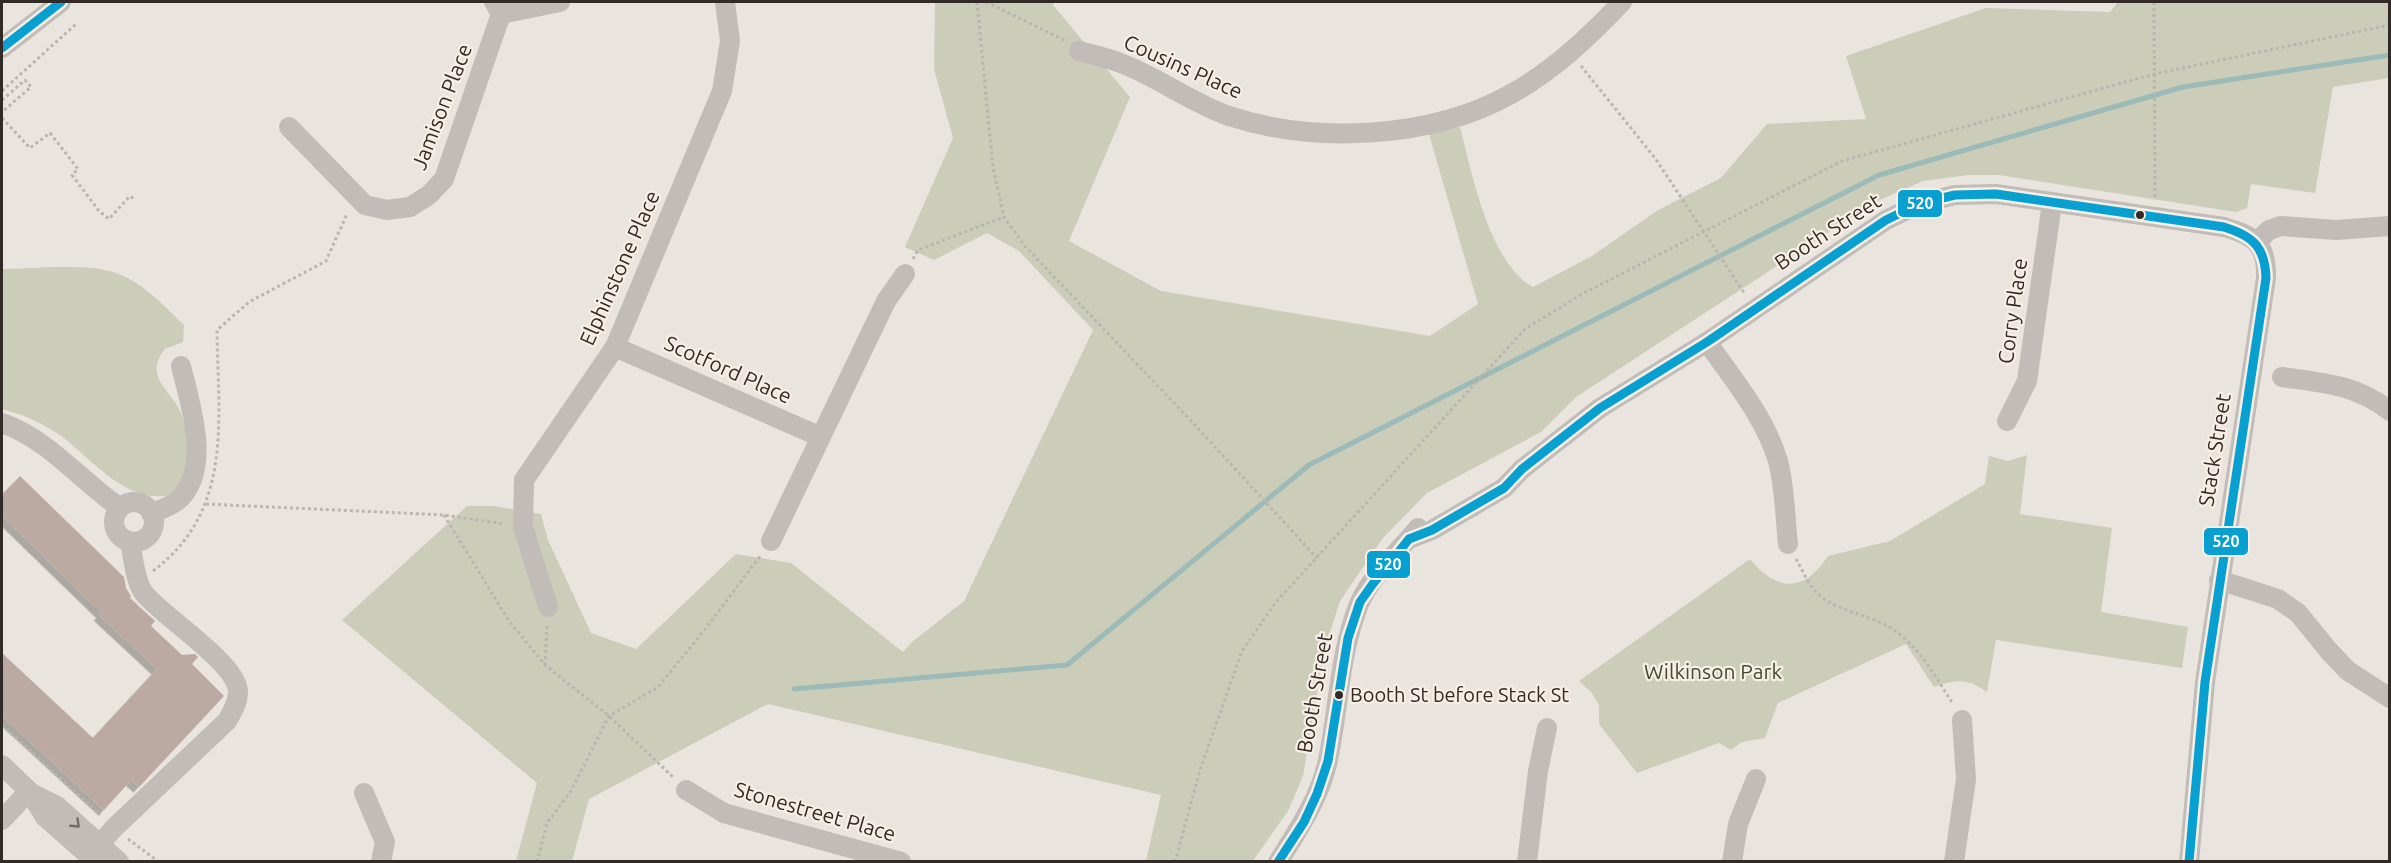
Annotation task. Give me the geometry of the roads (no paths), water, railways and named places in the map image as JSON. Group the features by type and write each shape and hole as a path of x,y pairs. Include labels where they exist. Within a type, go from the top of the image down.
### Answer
{"street":[{"path":"2,48 61,2"},
{"path":"498,8 560,2"},
{"name":"Elphinstone Place","path":"549,607 523,527 524,480 615,347 722,91 730,41 725,2"},
{"name":"Cousins Place","path":"1079,51 1122,64 1228,116 1311,133 1385,131 1451,120 1511,94 1570,53 1622,2"},
{"name":"Jamison Place","path":"289,127 365,205 387,210 410,207 429,195 444,179 498,8"},
{"name":"Booth Street","path":"1278,861 1308,812 1328,762 1341,669 1360,602 1424,521 1495,477 1522,469 1600,408 1707,342 1886,220 1921,203 1955,195 1996,194 2224,227 2251,238"},
{"name":"Corry Place","path":"2007,421 2027,381 2052,203"},
{"path":"2251,238 2281,226 2336,230 2390,226"},
{"name":"Stack Street","path":"2189,861 2205,682 2266,278 2264,252 2251,238"},
{"path":"771,541 886,301 905,274"},
{"path":"1707,342 1756,412 1769,437 1778,462 1788,544"},
{"name":"Scotford Place","path":"615,347 821,437"},
{"path":"151,513 176,503 183,495 198,448 181,366"},
{"path":"2282,377 2344,386 2362,392 2390,411"},
{"path":"2,423 25,432 45,446 120,508"},
{"path":"98,853 114,828 226,721 237,704 239,690 235,679 222,663 142,591 130,542 116,531 114,519 120,508 136,503 151,513"},
{"path":"130,542 143,540 152,531 151,513"},
{"path":"2219,580 2278,599 2298,614 2328,651 2348,671 2390,698"},
{"path":"1953,861 1966,779 1962,720"},
{"path":"1527,861 1538,771 1547,728"},
{"path":"2,765 29,791 45,817 98,853 119,861"},
{"path":"1732,861 1738,825 1756,779"},
{"name":"Stonestreet Place","path":"687,790 724,813 901,861"},
{"path":"2,820 29,791"},
{"path":"364,793 385,842 381,861"}],"waterway":[{"path":"794,689 1067,665 1309,465 1879,175 2183,87 2390,55"}],"place":[{"name":"Booth St before Stack St","path":"1339,695"}],"park label":[{"name":"Wilkinson Park","path":"1713,672"}]}
